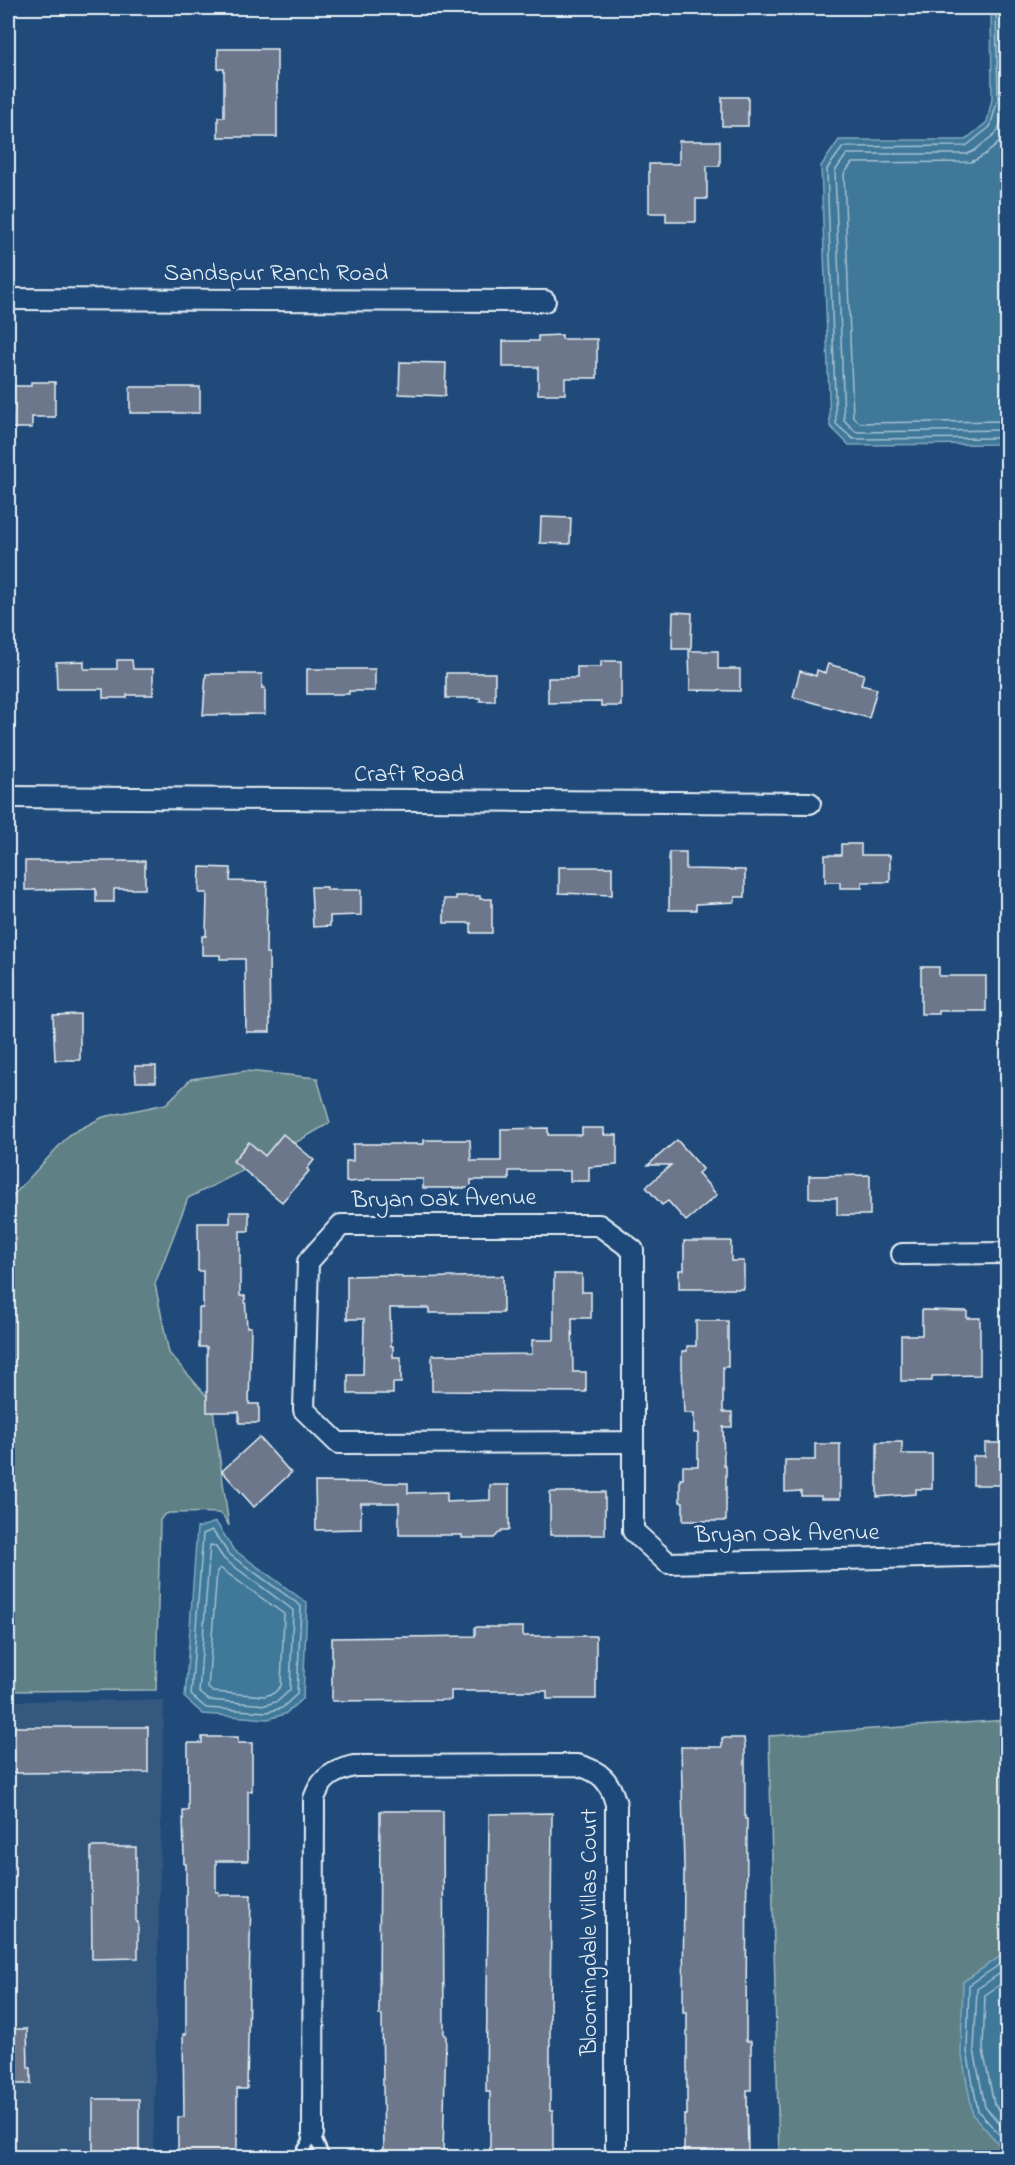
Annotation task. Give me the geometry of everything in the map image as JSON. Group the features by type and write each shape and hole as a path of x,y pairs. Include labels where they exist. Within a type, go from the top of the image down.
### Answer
{"street":[{"name":"Sandspur Ranch Road","path":"8,299 545,301"},
{"name":"Craft Road","path":"8,797 810,803"},
{"name":"Bryan Oak Avenue","path":"633,1443 338,1443 304,1410 308,1262 341,1225 599,1225 633,1250 633,1443 633,1531 668,1563 1008,1556"},
{"path":"902,1254 1008,1253"},
{"name":"Bloomingdale Villas Court","path":"313,2134 314,1799 319,1786 338,1769 354,1766 577,1765 591,1768 603,1778 612,1790 616,1804 616,2157"}],"lane":[{"path":"299,2157 313,2134"},
{"path":"313,2134 324,2157"}],"shaded area":[{"path":"164,1700 153,2157 8,2157 8,1701"}],"green space":[{"path":"246,1071 317,1078 330,1123 272,1156 188,1198 155,1284 169,1353 212,1402 229,1526 218,1513 169,1513 160,1520 156,1690 8,1691 8,1201 70,1134 103,1117 166,1104 191,1079"},
{"path":"1007,1720 1007,1952 963,1982 973,2114 1007,2153 1007,2157 779,2157 769,1736"}],"water":[{"path":"991,8 1008,8 1007,444 849,445 830,426 821,166 839,140 965,140 987,122 992,99"},
{"path":"216,1522 233,1549 307,1603 303,1698 285,1714 268,1719 203,1714 185,1698 197,1528"},
{"path":"1007,1952 1007,2153 973,2115 961,2051 963,1982"}],"building":[{"path":"218,49 277,49 277,137 218,137 218,117 224,117 224,69 218,69"},
{"path":"722,97 748,97 748,126 722,126"},
{"path":"679,141 720,141 720,166 707,166 707,199 696,199 696,222 666,222 666,213 649,213 649,164 679,164"},
{"path":"562,335 562,339 597,339 597,378 565,378 565,394 538,394 538,367 503,367 503,341 538,341 538,336"},
{"path":"400,362 446,363 445,396 399,394"},
{"path":"31,382 55,382 55,417 32,417 32,428 12,428 12,417 8,417 10,386 31,386"},
{"path":"130,387 200,387 200,413 130,413"},
{"path":"541,517 571,518 570,544 540,543"},
{"path":"673,612 692,613 691,649 672,649"},
{"path":"689,651 718,651 718,669 740,669 740,691 690,690"},
{"path":"117,660 132,660 133,669 153,669 153,695 103,698 103,689 57,689 56,662 84,661 84,669 117,669"},
{"path":"601,661 621,661 621,706 601,706 601,702 548,703 548,678 577,678 577,667 601,667"},
{"path":"828,664 864,674 861,685 877,689 869,718 793,697 800,671 816,676 817,670 825,673"},
{"path":"307,669 375,669 375,691 349,691 349,694 307,694"},
{"path":"446,673 495,673 495,701 480,701 480,698 446,698"},
{"path":"206,674 262,674 262,688 265,688 265,714 203,715"},
{"path":"841,844 861,844 861,855 890,855 890,882 862,882 862,888 840,888 840,882 825,882 825,855 841,855"},
{"path":"669,852 686,852 686,869 745,870 745,897 735,897 735,902 696,904 696,910 669,910"},
{"path":"25,861 145,861 145,889 114,889 114,902 96,902 96,889 25,890"},
{"path":"200,867 231,868 230,881 267,882 266,953 269,953 270,1032 246,1032 245,959 220,959 220,955 202,955 202,936 206,936 207,893 199,893"},
{"path":"559,867 612,867 612,895 559,893"},
{"path":"311,887 327,887 327,890 361,890 361,915 330,916 330,926 313,927"},
{"path":"456,896 480,896 480,899 492,899 492,933 471,933 471,923 444,923 444,899 456,899"},
{"path":"921,967 939,967 939,976 986,976 986,1011 939,1011 939,1014 921,1014"},
{"path":"80,1014 80,1060 55,1060 53,1015"},
{"path":"135,1066 156,1066 156,1082 136,1082"},
{"path":"548,1128 548,1135 582,1135 582,1128 604,1128 604,1135 617,1135 617,1165 589,1167 589,1181 570,1181 570,1171 509,1171 509,1180 471,1180 469,1188 423,1188 423,1179 365,1179 365,1181 346,1182 346,1161 353,1161 353,1144 424,1144 424,1140 470,1140 471,1161 501,1161 501,1129"},
{"path":"283,1134 314,1160 307,1169 309,1171 282,1202 233,1161 249,1142 265,1156"},
{"path":"677,1140 703,1169 698,1173 717,1195 686,1221 668,1201 662,1205 646,1187 671,1165 648,1165"},
{"path":"870,1175 870,1215 837,1215 837,1198 809,1198 809,1176"},
{"path":"230,1212 249,1212 249,1231 240,1231 240,1296 245,1296 247,1327 251,1327 249,1404 259,1404 259,1423 239,1423 239,1412 207,1412 207,1347 199,1347 199,1308 203,1308 203,1271 198,1271 198,1223 230,1223"},
{"path":"684,1241 731,1241 731,1261 744,1261 744,1289 679,1289 679,1270 684,1270"},
{"path":"554,1274 582,1274 582,1292 591,1292 591,1318 572,1318 573,1372 586,1372 586,1392 432,1391 432,1355 532,1354 532,1340 554,1340"},
{"path":"347,1276 402,1276 402,1278 503,1276 503,1313 429,1313 429,1308 390,1308 391,1346 393,1346 393,1357 401,1357 401,1383 393,1383 393,1394 348,1394 348,1375 363,1375 364,1319 347,1319"},
{"path":"922,1310 967,1311 967,1318 980,1318 980,1375 932,1376 932,1381 901,1381 901,1335 922,1335"},
{"path":"696,1321 728,1321 728,1367 723,1367 723,1412 732,1412 732,1427 723,1427 726,1521 683,1521 683,1502 680,1502 680,1479 683,1479 683,1466 698,1466 698,1433 694,1433 694,1413 684,1413 682,1367 682,1351 687,1351 687,1346 696,1346"},
{"path":"259,1437 291,1473 254,1507 222,1471"},
{"path":"877,1442 902,1442 902,1454 932,1454 932,1489 916,1489 916,1494 877,1497"},
{"path":"985,1443 1008,1443 1008,1485 973,1485 973,1456 985,1456"},
{"path":"815,1444 840,1444 840,1499 801,1496 801,1491 785,1492 785,1460 815,1460"},
{"path":"315,1482 408,1483 408,1493 447,1492 447,1502 490,1500 490,1485 509,1485 509,1530 502,1530 494,1538 462,1538 462,1535 399,1535 399,1503 361,1503 361,1529 316,1530"},
{"path":"550,1492 605,1492 605,1535 550,1535"},
{"path":"475,1627 523,1627 523,1636 596,1636 596,1699 547,1699 547,1691 451,1691 451,1700 332,1701 332,1638 475,1636"},
{"path":"8,1727 148,1727 148,1772 8,1773"},
{"path":"202,1737 238,1737 238,1743 252,1743 252,1791 248,1791 248,1861 216,1861 216,1892 219,1892 219,1895 251,1895 247,2089 237,2089 237,2156 178,2156 178,2117 184,2117 183,2034 186,2034 186,1864 184,1864 183,1810 188,1810 188,1743 202,1743"},
{"path":"722,1738 744,1738 745,1747 746,2041 751,2041 751,2090 747,2090 748,2157 684,2157 684,2115 687,2115 687,2012 683,2012 684,1867 681,1747 722,1747"},
{"path":"380,1811 443,1811 444,2035 446,2035 443,2154 384,2154 382,2015 379,2015"},
{"path":"552,1813 550,2111 553,2111 553,2157 490,2157 490,2092 486,2092 489,1814"},
{"path":"91,1847 136,1847 138,1958 92,1959"},
{"path":"8,2029 27,2029 28,2068 31,2068 31,2084 8,2084"},
{"path":"93,2099 139,2099 139,2154 93,2154"}]}
